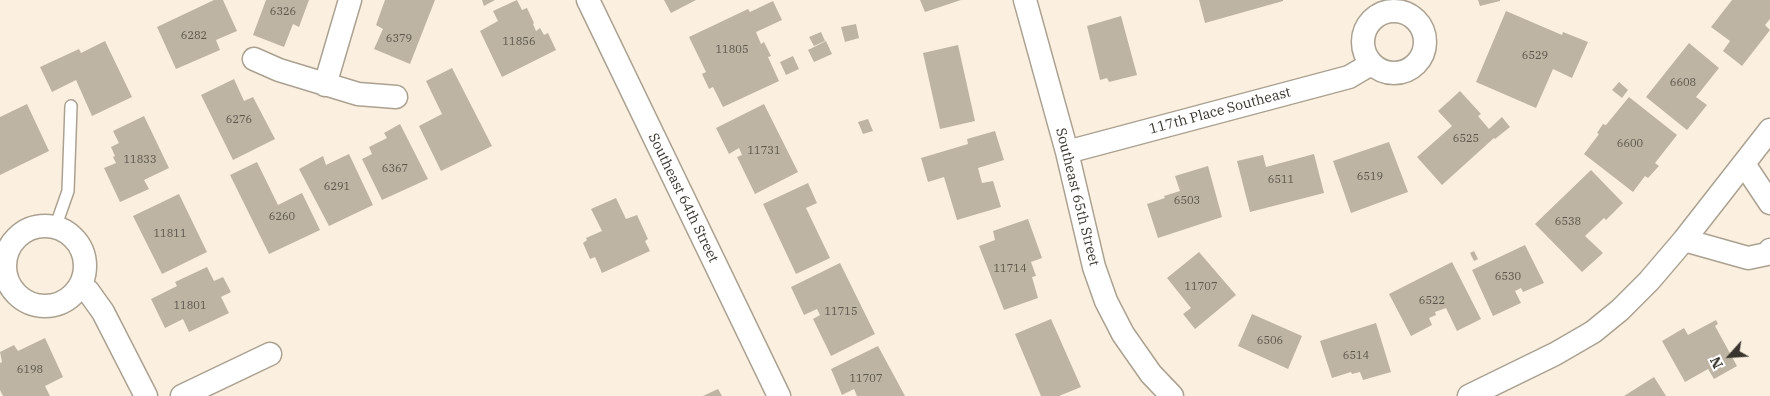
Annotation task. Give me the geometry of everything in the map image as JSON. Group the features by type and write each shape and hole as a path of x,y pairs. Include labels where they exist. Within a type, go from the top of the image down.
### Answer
{"street":[{"path":"325,84 350,0"},
{"name":"Southeast 64th Street","path":"588,0 779,396"},
{"name":"Southeast 65th Street","path":"1025,0 1066,152 1094,267 1106,301 1123,334 1151,374 1159,391"},
{"path":"254,59 278,70 358,94 396,97"},
{"name":"117th Place Southeast","path":"1066,152 1349,77 1372,64"},
{"path":"1469,396 1555,354 1593,332 1620,310 1649,281 1684,240 1770,130"},
{"path":"1744,164 1770,202"},
{"path":"39,227 55,228 63,231 74,238 81,249 84,260 84,273 80,285 73,295 63,302 50,306 38,306 26,302 16,294 9,284 5,272 6,259 10,248 17,238 27,230 39,227"},
{"path":"1684,240 1748,258 1767,254 1770,250"},
{"path":"80,285 88,291 103,312 146,396"},
{"path":"182,396 270,354"}],"lane":[{"path":"55,228 68,191 71,106"}],"building":[{"path":"214,0 223,0 237,31 216,40 220,50 176,69 157,27"},
{"path":"266,0 309,0 299,27 293,24 284,47 253,35"},
{"path":"385,0 435,0 410,64 374,49 383,29 376,25"},
{"path":"482,0 495,0 484,6"},
{"path":"517,0 522,10 527,8 536,31 540,28 544,35 548,33 556,50 502,77 480,31 498,21 493,11"},
{"path":"664,0 696,0 671,13"},
{"path":"920,0 961,0 925,12"},
{"path":"1199,0 1283,0 1283,1 1205,23"},
{"path":"1478,0 1500,0 1500,1 1480,6"},
{"path":"1732,0 1770,0 1770,19 1765,25 1770,30 1742,66 1723,51 1730,41 1711,27"},
{"path":"773,1 782,20 756,32 761,44 764,42 771,56 768,57 779,81 723,107 713,87 709,89 702,74 706,72 689,37 748,9 750,12"},
{"path":"1506,11 1562,35 1563,32 1588,42 1572,78 1553,69 1536,108 1476,82"},
{"path":"1121,16 1137,75 1109,82 1107,78 1100,80 1087,26"},
{"path":"856,24 859,38 845,42 841,27"},
{"path":"821,32 825,41 814,46 809,37"},
{"path":"105,41 132,97 92,116 76,80 52,92 40,67 79,49 81,53"},
{"path":"826,41 832,54 814,62 808,50"},
{"path":"1689,43 1719,68 1696,97 1707,105 1687,130 1646,97"},
{"path":"958,45 975,121 940,129 923,53"},
{"path":"793,56 799,69 786,75 780,62"},
{"path":"452,68 492,146 441,171 419,126 442,114 426,81"},
{"path":"234,79 244,101 253,97 275,139 233,160 201,95"},
{"path":"1619,82 1628,90 1622,98 1612,90"},
{"path":"1460,91 1481,114 1478,116 1489,129 1502,117 1510,127 1494,138 1442,185 1417,157 1452,126 1438,111"},
{"path":"1629,97 1677,135 1655,163 1659,166 1648,178 1645,176 1633,192 1584,154 1599,134 1597,133 1603,124 1606,125"},
{"path":"27,104 49,151 0,175 0,117"},
{"path":"764,104 798,172 755,194 737,157 742,155 739,148 729,154 716,128"},
{"path":"144,116 169,168 144,180 149,189 120,202 104,168 116,163 111,147 119,143 113,131"},
{"path":"868,119 873,131 863,134 858,122"},
{"path":"400,124 428,179 382,200 362,159 372,154 369,147 387,138 384,133"},
{"path":"995,131 1004,160 978,168 982,183 993,181 1001,207 957,220 944,177 928,182 921,158 968,144 967,139"},
{"path":"1389,142 1408,192 1351,213 1333,161"},
{"path":"349,154 373,205 329,226 299,169 323,156 326,165"},
{"path":"1314,154 1324,193 1250,212 1237,161 1263,155 1266,167"},
{"path":"257,162 278,205 302,193 320,230 269,254 230,175"},
{"path":"1208,166 1222,217 1158,238 1147,204 1180,191 1175,176"},
{"path":"1591,170 1623,203 1606,220 1604,218 1585,236 1603,253 1582,272 1535,224"},
{"path":"808,183 817,203 806,208 830,258 796,274 763,204"},
{"path":"179,194 207,252 162,274 133,216"},
{"path":"616,198 626,219 637,215 648,239 645,241 650,251 602,273 595,257 590,259 583,243 587,240 586,238 602,231 591,209"},
{"path":"1028,219 1042,258 1031,262 1036,276 1032,277 1038,298 1004,310 979,246 995,240 993,231"},
{"path":"1525,245 1544,283 1523,292 1521,288 1515,291 1521,303 1493,316 1472,270"},
{"path":"1474,251 1478,259 1474,261 1470,253"},
{"path":"1199,252 1236,295 1195,329 1183,314 1191,308 1167,278"},
{"path":"1452,262 1481,319 1457,331 1446,308 1435,312 1436,315 1429,318 1432,325 1411,336 1389,294"},
{"path":"840,263 875,334 831,356 813,319 820,315 817,309 804,315 791,287"},
{"path":"207,267 214,281 223,277 231,292 221,297 229,313 189,332 183,319 165,328 151,299 177,286 175,282"},
{"path":"1252,314 1302,336 1288,369 1238,346"},
{"path":"1051,319 1081,387 1059,396 1041,396 1015,334"},
{"path":"1716,320 1718,324 1715,326 1737,366 1714,379 1708,369 1685,382 1662,341 1684,328 1688,335"},
{"path":"1376,323 1391,372 1363,380 1360,372 1352,374 1351,372 1332,378 1320,341"},
{"path":"45,338 63,377 45,386 50,396 3,396 0,390 0,363 2,362 0,352 14,345 18,351"},
{"path":"878,346 905,396 857,396 854,389 842,395 831,369"},
{"path":"1654,377 1666,396 1624,396"},
{"path":"718,389 722,396 703,396"}]}
